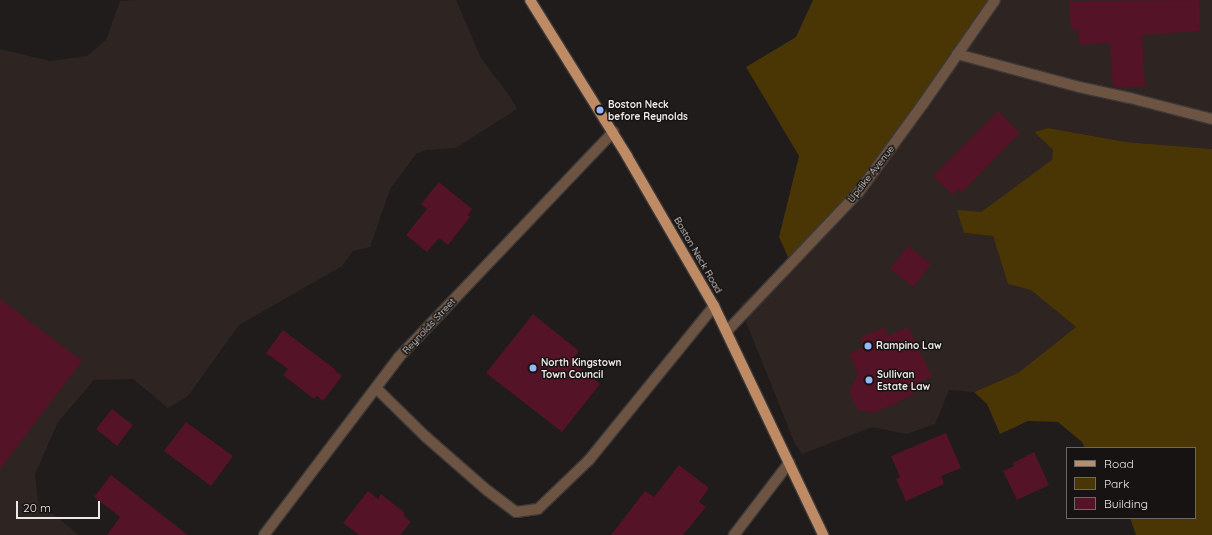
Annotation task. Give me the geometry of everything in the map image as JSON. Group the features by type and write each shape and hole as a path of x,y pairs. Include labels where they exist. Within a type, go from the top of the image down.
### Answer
{"main road":[{"name":"Boston Neck Road","path":"530,0 613,132 714,306 824,535"}],"street":[{"name":"Updike Avenue","path":"727,331 858,193 958,54 994,0"},
{"path":"958,54 1079,87 1130,98 1212,119"},
{"name":"Reynolds Street","path":"264,535 399,357 613,132"},
{"path":"376,388 426,437 488,491 516,512 538,509 589,460 714,306"},
{"path":"734,535 789,463"}],"shaded area":[{"path":"456,0 481,58 511,98 517,109 456,148 427,150 417,153 390,189 370,247 353,251 342,266 239,325 188,396 168,408 133,379 94,380 58,422 35,474 38,502 79,535 0,535 0,49 50,61 87,56 106,40 120,1"},
{"path":"998,0 1212,0 1212,149 1126,142 1048,128 1034,132 1053,150 1053,160 981,212 964,233 993,236 1008,284 1031,289 1076,327 1018,373 974,392 949,390 935,424 906,434 872,427 802,454 795,444 742,312 742,304 774,275 788,257 802,249"}],"green space":[{"path":"813,0 998,0 863,193 802,249 788,257 779,237 799,156 746,67 796,37"},
{"path":"1048,128 1126,142 1212,149 1212,535 1136,535 1130,519 1196,519 1196,447 1084,447 1082,442 1058,422 1028,421 1000,434 987,404 974,392 1018,373 1076,327 1031,290 1008,284 993,236 964,233 957,210 981,212 1052,160 1053,150 1034,132"}],"building":[{"path":"1199,0 1200,31 1142,35 1145,86 1113,88 1110,43 1079,45 1078,29 1071,30 1069,1"},
{"path":"998,111 1020,133 962,192 959,189 953,195 933,176"},
{"path":"439,182 472,209 468,215 470,217 448,245 439,238 427,252 406,235 427,209 421,204"},
{"path":"908,246 931,264 913,287 890,269"},
{"path":"0,299 82,361 0,469"},
{"name":"North Kingstown Town Council","path":"533,314 579,351 571,361 600,384 562,432 486,373"},
{"path":"884,327 888,336 908,327 932,377 920,382 924,388 913,393 913,395 874,413 857,409 849,392 858,374 849,354 864,347 860,338"},
{"path":"283,330 342,376 323,401 317,396 314,399 283,375 288,369 266,353"},
{"path":"112,409 133,425 117,446 96,429"},
{"path":"186,422 233,456 211,486 164,451"},
{"path":"946,433 961,468 941,476 944,484 906,501 896,479 900,477 891,456"},
{"path":"1034,452 1049,485 1017,500 1003,471 1014,466 1013,463"},
{"path":"679,465 709,488 699,502 706,507 683,535 611,535 645,491 654,497"},
{"path":"111,475 188,535 107,535 120,517 94,497"},
{"path":"368,491 378,499 381,494 405,513 403,515 411,522 400,535 359,535 343,523"}],"place":[{"name":"Boston Neck before Reynolds","path":"600,110"},
{"name":"Rampino Law","path":"868,346"},
{"name":"North Kingstown Town Council","path":"533,368"},
{"name":"Sullivan Estate Law","path":"869,380"}]}
